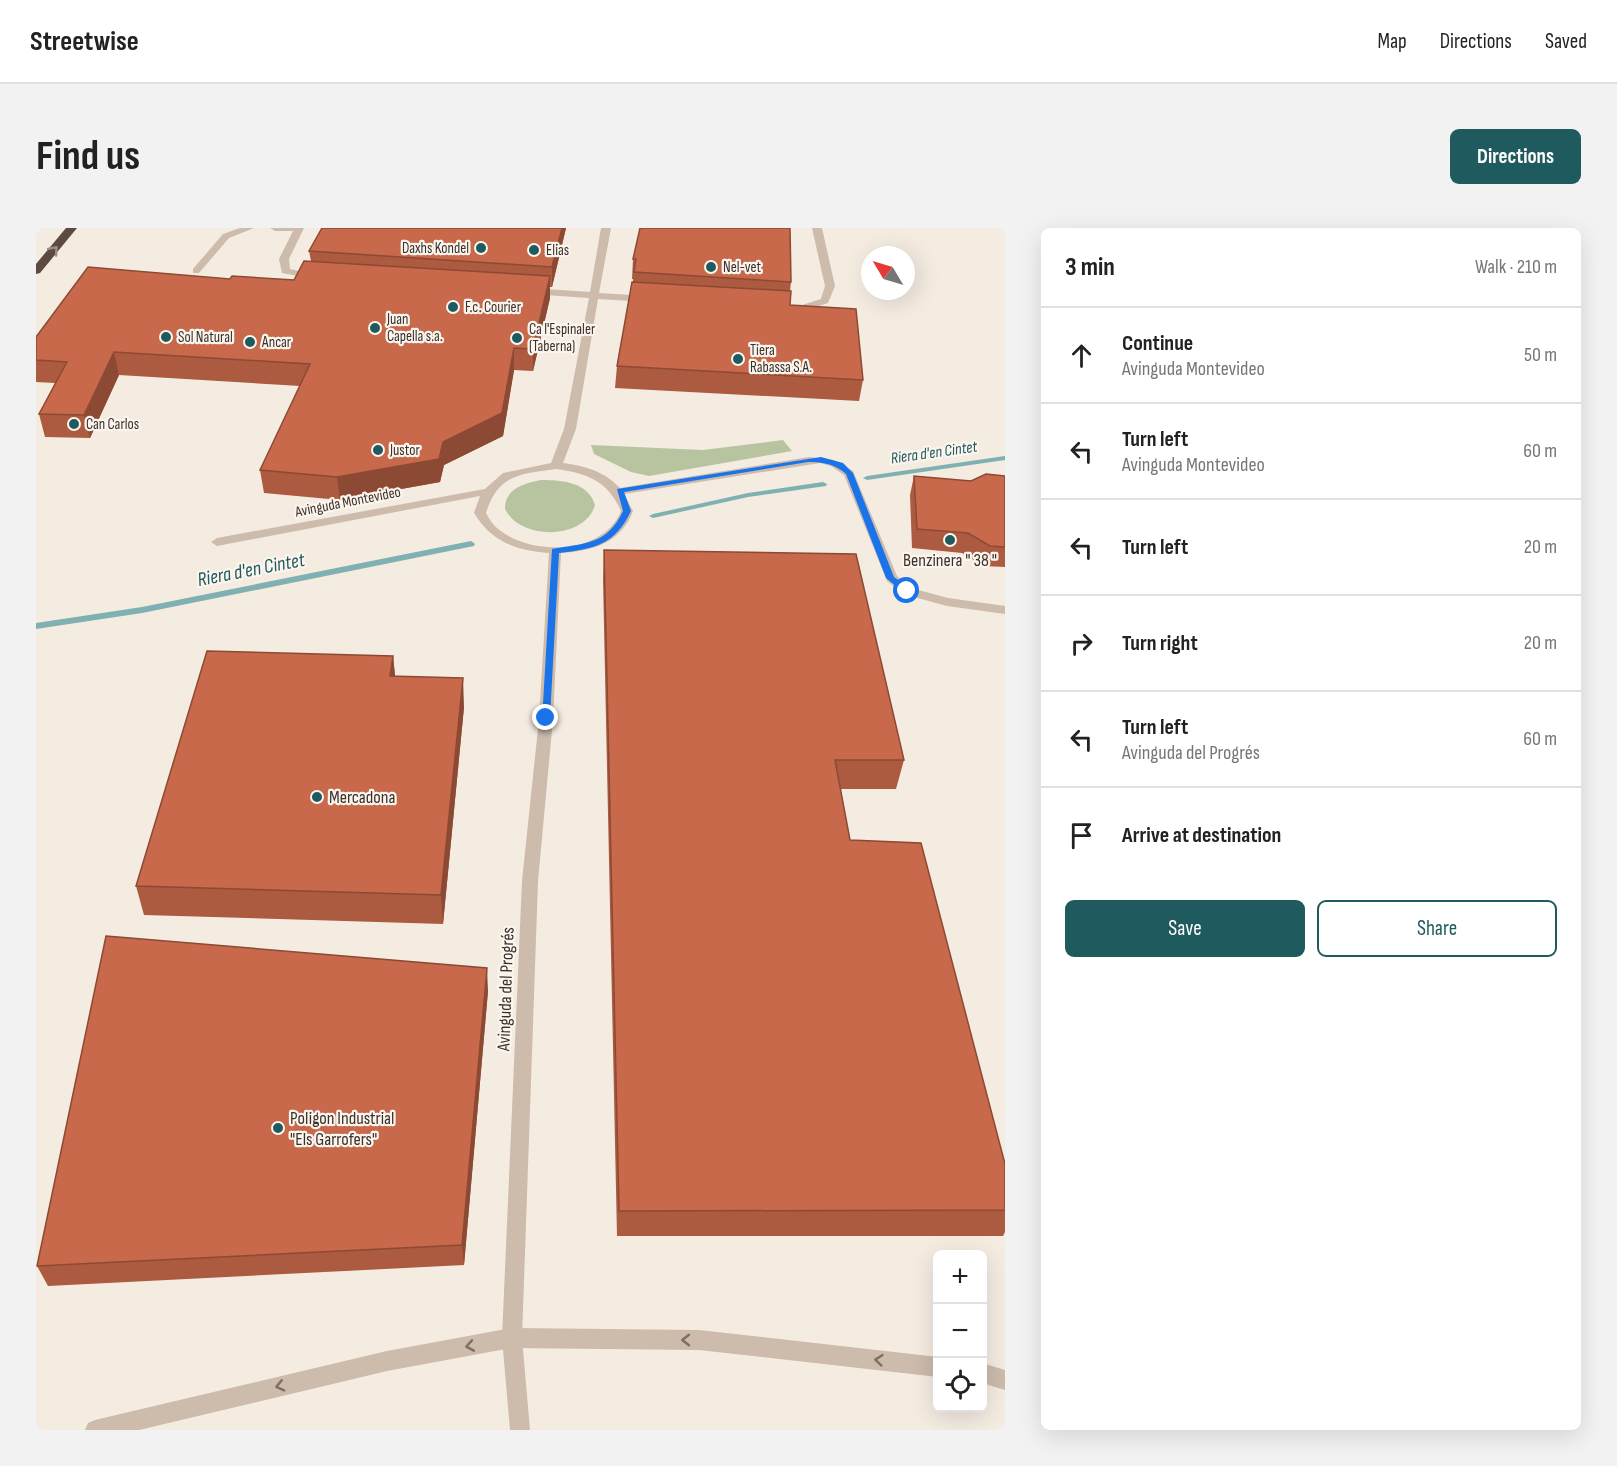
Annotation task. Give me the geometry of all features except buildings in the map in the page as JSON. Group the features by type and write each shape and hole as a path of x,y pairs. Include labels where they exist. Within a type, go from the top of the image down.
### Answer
{"highway":[{"path":"36,271 72,228"}],"street":[{"path":"196,271 226,236 249,228"},
{"path":"275,228 299,229 284,259 285,271 307,277 331,279"},
{"path":"556,466 570,429 606,228"},
{"path":"777,308 800,309 825,301 830,286 817,228"},
{"path":"522,291 662,300"},
{"path":"620,491 808,460 821,460 840,465 849,473 891,578 907,591 947,602 1005,610"},
{"path":"556,466 576,468 598,475 620,491 627,511 619,528 603,540 581,548 555,551 521,546 492,531 480,513 485,492 500,479 520,470 556,466"},
{"name":"Avinguda Montevideo","path":"217,542 485,492"},
{"name":"Avinguda del Progrés","path":"520,1430 512,1338 530,881 546,718 555,551"},
{"path":"95,1430 387,1361 512,1338 699,1340 933,1365"},
{"path":"987,1375 1005,1380"}],"green space":[{"path":"783,440 792,451 649,476 631,472 594,454 591,445 703,450"},
{"path":"541,480 565,482 587,491 595,505 589,517 579,525 552,532 524,527 513,519 505,509 508,496 522,485"}],"waterway":[{"name":"Riera d'en Cintet","path":"867,478 1005,458"},
{"name":"Riera d'en Cintet","path":"653,516 748,495 823,484"},
{"name":"Riera d'en Cintet","path":"36,626 142,610 471,544"}],"place":[{"name":"Daxhs Kondel","path":"481,248"},
{"name":"Elias","path":"534,250"},
{"name":"Nel-vet","path":"711,267"},
{"name":"F.c. Courier","path":"453,307"},
{"name":"Juan Capella s.a.","path":"375,328"},
{"name":"Sol Natural","path":"166,337"},
{"name":"Ca l'Espinaler (Taberna)","path":"517,338"},
{"name":"Ancar","path":"250,342"},
{"name":"Tiera Rabassa S.A.","path":"738,359"},
{"name":"Can Carlos","path":"74,424"},
{"name":"Justor","path":"378,450"},
{"name":"Benzinera \" 38 \"","path":"950,540"},
{"name":"Mercadona","path":"317,797"},
{"name":"Poligon Industrial \"Els Garrofers\"","path":"278,1128"}],"route":[{"path":"546,718 555,551 581,548 603,540 619,528 627,511 620,491 808,460 821,460 840,465 849,473 891,578 907,591"}]}
